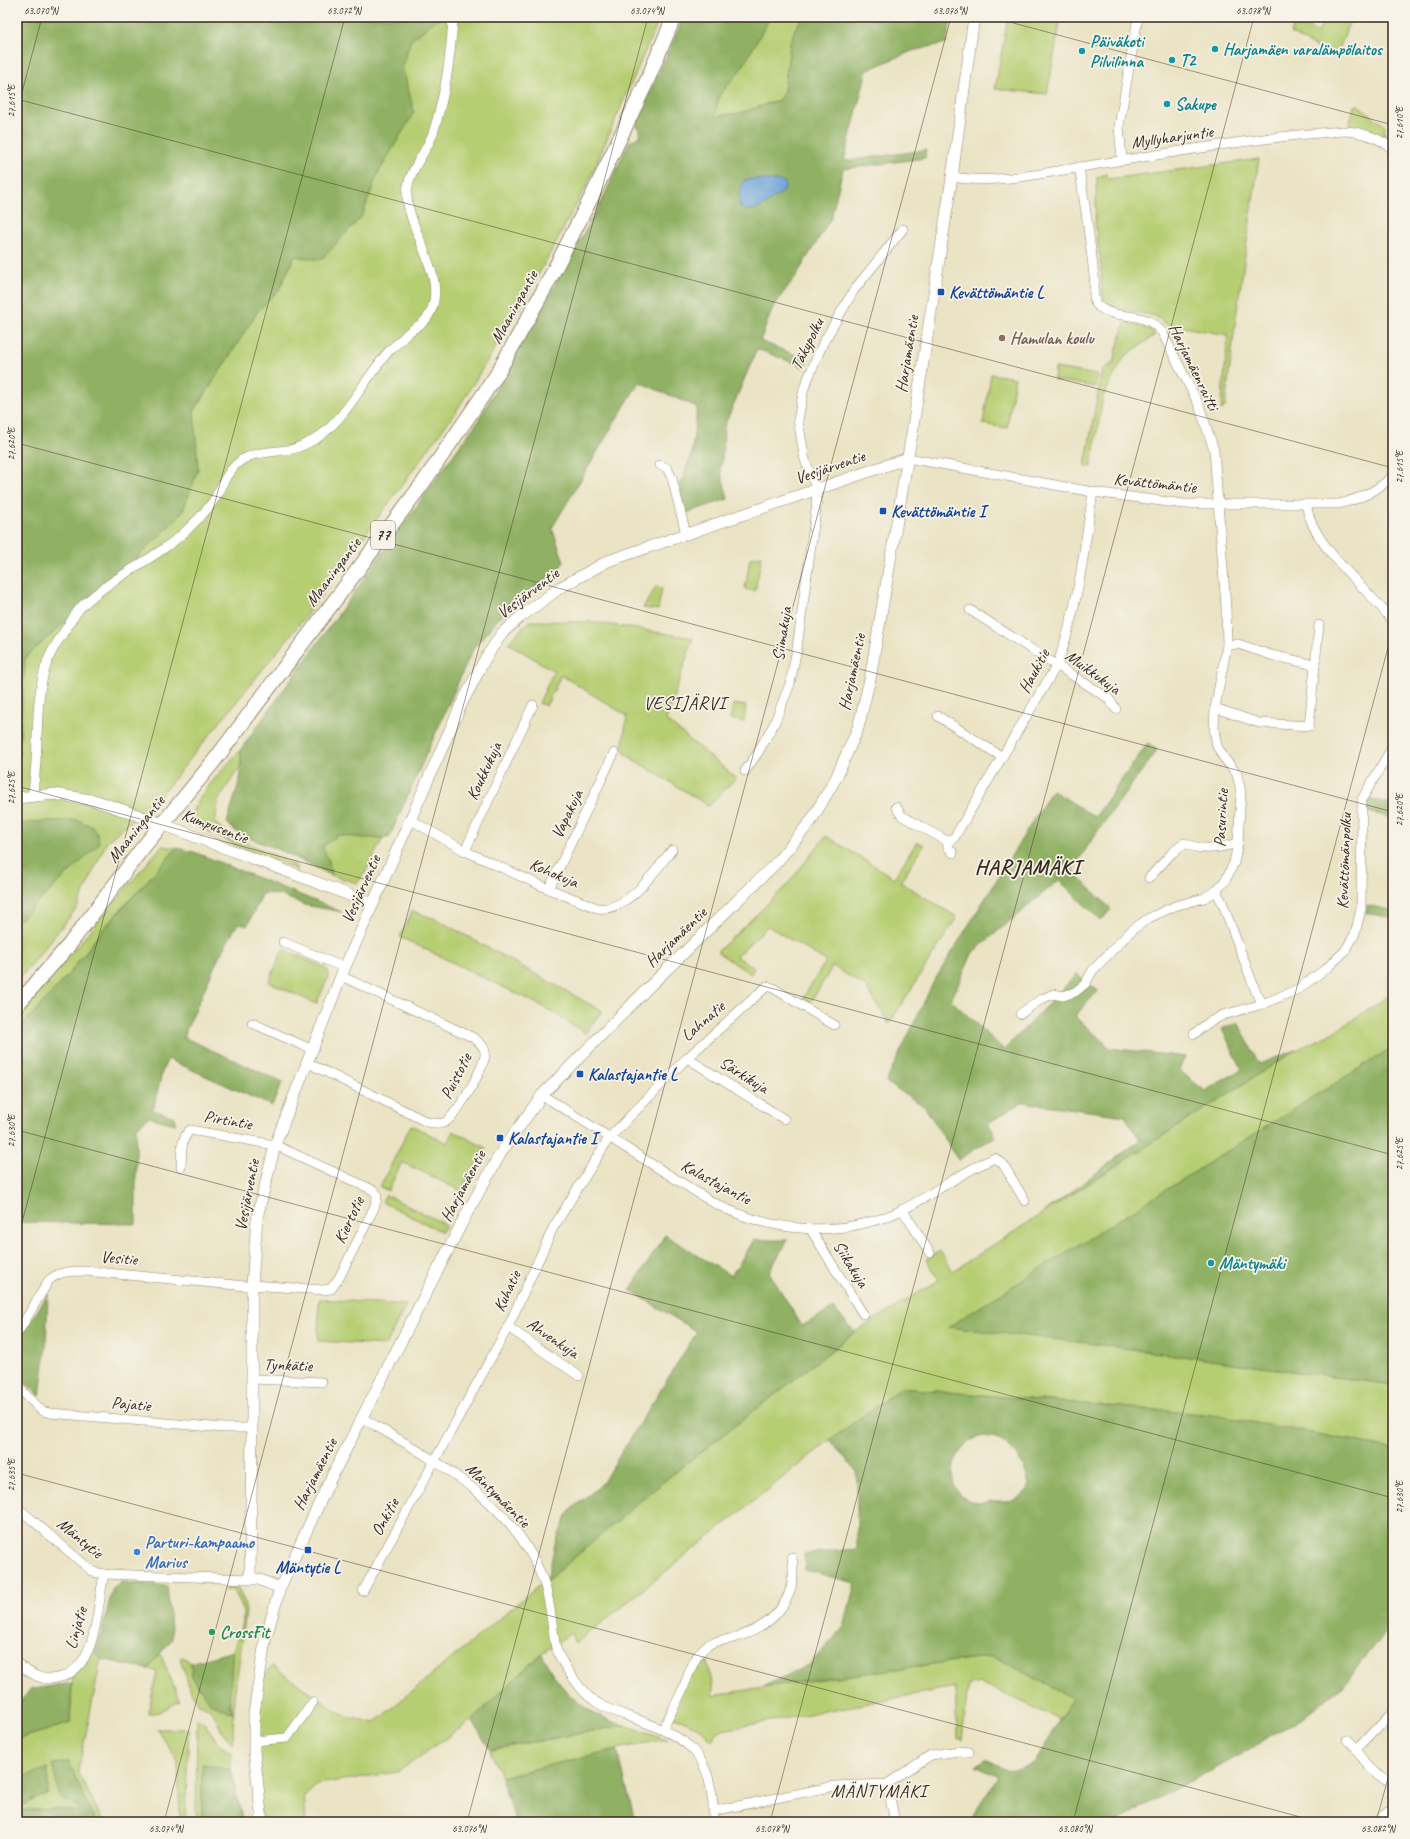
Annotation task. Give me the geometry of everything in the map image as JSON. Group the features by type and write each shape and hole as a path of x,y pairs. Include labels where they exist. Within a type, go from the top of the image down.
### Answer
{"main road":[{"name":"Maaningantie","path":"17,1005 69,945 162,824 214,761 423,482 496,376 547,284 596,188 646,83 674,17"}],"street":[{"path":"32,796 36,778 37,723 44,671 52,650 80,608 110,582 131,571 180,537 214,501 225,478 240,461 277,450 288,450 311,442 327,431 389,352 408,333 427,319 433,304 435,291 428,258 415,231 407,199 407,186 432,136 448,65 453,17"},
{"name":"Harjamäentie","path":"262,1822 254,1741 254,1713 265,1641 280,1588 328,1485 467,1213 502,1150 542,1095 653,983 777,862 811,821 836,778 858,728 870,679 908,458 952,177 974,17"},
{"path":"1122,160 1119,126 1138,17"},
{"name":"Myllyharjuntie","path":"952,177 967,180 1016,177 1248,142 1285,135 1343,131 1351,131 1368,136 1388,145 1393,150"},
{"name":"Harjamäenraitti","path":"1079,167 1095,280 1094,299 1097,306 1105,311 1146,319 1155,324 1162,332 1199,405 1214,450 1217,505"},
{"name":"Täkypolku","path":"817,490 805,460 798,420 804,388 823,342 854,290 903,229"},
{"name":"Kevättömäntie","path":"908,458 1093,492 1184,504 1339,504 1360,499 1379,488 1393,476"},
{"name":"Vesijärventie","path":"250,1579 252,1285 257,1218 275,1145 311,1049 343,972 461,705 485,659 502,633 519,618 561,587 608,561 908,458"},
{"path":"660,465 667,468 672,478 686,534"},
{"name":"Siimakuja","path":"745,771 757,754 774,724 790,684 797,648 816,509 817,490"},
{"name":"Haukitie","path":"947,841 954,838 1057,665 1067,639 1080,580 1093,492"},
{"path":"1306,504 1311,522 1326,546 1346,570 1380,604 1393,622"},
{"name":"Pasurintie","path":"1020,1014 1040,1000 1053,994 1063,996 1075,992 1085,984 1093,970 1132,930 1149,918 1175,906 1204,898 1216,891 1225,881 1234,863 1238,843 1241,792 1237,774 1224,758 1217,746 1214,730 1215,708 1227,646 1226,607 1217,505"},
{"name":"Muikkukuja","path":"970,610 1108,698 1116,709"},
{"path":"1215,708 1259,723 1309,726 1319,625"},
{"path":"1227,646 1238,644 1271,655 1315,665"},
{"name":"Koukkukuja","path":"465,851 533,706"},
{"path":"938,716 1002,758"},
{"name":"Kevättömänpolku","path":"1194,1034 1208,1022 1223,1015 1263,1004 1298,989 1327,968 1345,951 1355,934 1361,909 1362,799 1393,746"},
{"name":"Vapakuja","path":"548,889 614,753"},
{"name":"Kumpusentie","path":"17,798 54,794 97,801 373,904"},
{"path":"896,807 902,816 947,841 948,847 953,853"},
{"name":"Kohokuja","path":"411,820 465,851 548,889 604,910 621,905 644,884 672,850"},
{"path":"1149,878 1172,853 1184,843 1197,849 1217,848 1238,843"},
{"path":"1216,891 1222,902 1256,992 1263,1004"},
{"path":"283,942 343,972"},
{"name":"Puistotie","path":"306,1062 428,1122 435,1124 444,1123 457,1110 482,1065 485,1053 483,1046 474,1038 343,972"},
{"name":"Lahnatie","path":"609,1138 687,1058 767,986 773,988 834,1025"},
{"path":"252,1023 311,1049"},
{"name":"Särkikuja","path":"687,1058 784,1119"},
{"name":"Kalastajantie","path":"542,1095 609,1138 731,1212 761,1222 811,1230 862,1225 902,1210 995,1158 1003,1164 1025,1201"},
{"name":"Pirtintie","path":"181,1166 183,1140 190,1130 275,1145"},
{"name":"Kuhatie","path":"435,1459 508,1326 553,1228 609,1138"},
{"name":"Kiertotie","path":"252,1285 323,1290 331,1288 340,1278 378,1198 376,1192 373,1190 275,1145"},
{"path":"902,1210 930,1253"},
{"name":"Siikakuja","path":"811,1230 864,1314"},
{"name":"Vesitie","path":"17,1334 49,1280 56,1274 85,1271 246,1286 252,1285"},
{"name":"Ahvenkuja","path":"508,1326 579,1376"},
{"name":"Tynkätie","path":"252,1379 322,1382"},
{"name":"Pajatie","path":"17,1386 42,1411 50,1414 224,1428 252,1428"},
{"name":"Mäntymäentie","path":"362,1418 435,1459 467,1482 502,1516 523,1542 536,1562 545,1584 557,1650 580,1687 604,1708 663,1729 692,1748 704,1764 709,1777 714,1822"},
{"name":"Onkitie","path":"363,1591 435,1459"},
{"name":"Mäntytie","path":"17,1507 93,1572 104,1574 250,1579"},
{"path":"663,1729 693,1664 702,1650 709,1644 718,1640 729,1639 752,1631 766,1624 778,1612 789,1596 791,1590 794,1569 792,1557"},
{"name":"Linjatie","path":"17,1663 32,1676 48,1680 64,1676 73,1671 84,1659 96,1626 104,1574"},
{"path":"250,1579 258,1579 280,1588"},
{"path":"254,1741 287,1738 313,1702"},
{"path":"1356,1752 1393,1713"},
{"path":"1346,1742 1393,1787"},
{"path":"713,1811 835,1786 887,1784 931,1755 958,1751 969,1752"},
{"path":"887,1784 894,1822"},
{"path":"1378,1822 1393,1807"}],"green space":[{"path":"17,17 440,17 411,40 402,66 414,112 377,175 362,216 321,260 294,256 279,290 258,311 194,411 198,469 183,511 161,535 25,658 17,781"},
{"path":"440,17 660,17 587,185 525,299 457,410 302,621 156,801 107,841 77,908 17,982 17,922 99,844 78,820 32,822 17,825 17,781 25,658 161,535 198,469 194,412 258,311 279,290 295,256 362,216 377,175 414,112 402,66 411,39"},
{"path":"684,17 770,17 743,66 719,96 715,116 740,113 779,100 784,91 790,44 795,29 803,17 952,17 946,43 912,51 867,70 844,161 926,150 925,158 843,169 831,218 796,276 774,305 760,341 808,360 804,367 757,349 724,427 722,461 720,468 728,499 686,513 678,492 692,452 697,407 639,382 552,528 564,562 556,572 526,593 506,610 473,649 389,838 363,838 338,835 322,847 329,861 331,875 271,846 244,836 227,823 241,775 241,749 478,421 602,201 629,142 639,137 640,133 636,122"},
{"path":"770,17 803,17 795,29 790,44 784,91 779,100 740,113 715,116 719,96 743,66"},
{"path":"1008,17 1061,17 1047,94 995,89"},
{"path":"1328,17 1351,17 1336,58 1290,33 1298,19 1317,33"},
{"path":"1358,105 1385,126 1384,137 1349,126 1354,106"},
{"path":"1259,159 1236,317 1225,407 1221,410 1228,335 1166,324 1155,316 1110,306 1103,299 1100,259 1095,223 1097,177 1107,174 1108,179"},
{"path":"1127,322 1152,330 1155,335 1124,357 1103,397 1091,467 1085,466 1102,370 1113,363 1124,324"},
{"path":"1055,368 1097,375 1095,387 1054,380"},
{"path":"991,374 1015,378 1007,428 983,424"},
{"path":"762,556 755,591 745,589 750,558"},
{"path":"656,587 662,588 658,610 643,608"},
{"path":"529,621 593,622 693,638 666,720 736,778 709,806 628,756 622,749 627,716 561,675 546,706 539,703 554,671 508,643"},
{"path":"733,704 746,706 744,722 730,719"},
{"path":"1148,743 1157,750 1099,829 1072,870 1111,909 1101,921 1059,880 973,952 951,1000 1004,1050 1077,974 1098,991 1075,1016 1110,1048 1185,1057 1179,1070 1205,1091 1242,1069 1222,1029 1238,1022 1259,1064 1296,1050 1043,1213 1140,1140 1125,1116 1023,1102 988,1123 996,1136 958,1160 925,1107 886,1082 933,983 1052,790 1095,817"},
{"path":"241,749 241,765 219,799 215,823 227,833 295,865 297,870 234,844 190,822 191,814 202,795"},
{"path":"1368,799 1393,804 1393,818 1368,812"},
{"path":"78,820 93,828 97,834 99,844 17,922 17,825 32,822"},
{"path":"338,835 383,838 365,873 357,883 331,875 329,861 322,847"},
{"path":"826,836 894,878 917,842 924,845 900,882 957,917 889,1024 866,987 833,966 810,1003 803,998 826,961 768,926 736,956 754,968 751,974 717,952 786,886"},
{"path":"162,846 177,848 103,929 69,974 17,1031 17,1017"},
{"path":"177,848 194,852 342,912 305,905 280,895 263,893 247,926 238,923 218,959 183,1037 282,1082 272,1106 168,1059 163,1069 153,1110 175,1117 175,1124 149,1117 136,1128 136,1224 17,1222 17,1031 69,974 103,930"},
{"path":"1367,905 1393,911 1393,918 1366,913"},
{"path":"412,911 436,919 602,1011 585,1033 544,1007 400,937"},
{"path":"283,949 326,968 328,971 328,978 316,1004 269,982"},
{"path":"1393,993 1393,1047 949,1327 1088,1343 1393,1385 1393,1448 1212,1415 901,1388 830,1440 575,1644 571,1633 542,1653 472,1720 398,1772 317,1784 304,1796 306,1822 262,1822 254,1751 259,1684 272,1666 341,1714 374,1723 669,1477 855,1332 939,1280 926,1259 940,1251 953,1271 1296,1050 1333,1033"},
{"path":"1393,1047 1393,1385 1088,1343 948,1327"},
{"path":"411,1125 447,1143 453,1131 486,1148 461,1191 402,1162 388,1191 380,1187"},
{"path":"386,1195 446,1225 442,1232 382,1202"},
{"path":"665,1235 731,1276 754,1240 788,1240 769,1272 802,1326 833,1308 855,1332 669,1477 547,1581 555,1544 569,1511 601,1485 697,1332 630,1290"},
{"path":"48,1294 46,1346 40,1396 17,1376 17,1344"},
{"path":"319,1299 406,1305 386,1345 318,1341"},
{"path":"901,1388 1212,1415 1393,1448 1393,1624 1338,1690 1301,1719 1217,1768 1182,1785 1117,1822 973,1822 974,1814 998,1777 976,1766 986,1759 1011,1771 1035,1763 1072,1698 993,1656 762,1687 809,1665 844,1627 855,1583 805,1570 804,1554 857,1549 857,1472 830,1440","holes":["983,1436 1001,1440 1012,1449 1021,1461 1029,1488 1018,1498 1010,1501 979,1503 968,1500 960,1494 955,1486 953,1468 956,1458 970,1441"]},
{"path":"122,1582 167,1586 172,1639 148,1669 101,1659 96,1654 112,1591 115,1586"},
{"path":"228,1586 237,1587 244,1601 246,1612 234,1697 233,1744 222,1732 210,1709 199,1704 191,1692 180,1658 183,1657 191,1663 192,1677 201,1689 233,1713 229,1698 229,1674 235,1643 243,1623 243,1611 241,1604 233,1590 225,1590"},
{"path":"96,1626 96,1654 101,1659 78,1772 103,1822 95,1822 93,1815 76,1805 79,1812 57,1809 22,1810 17,1821 17,1738 25,1737 70,1723 73,1671"},
{"path":"233,1651 229,1704 233,1713 210,1703 192,1677 191,1663"},
{"path":"160,1653 180,1701 159,1712 148,1714 157,1671 148,1669"},
{"path":"542,1653 555,1678 574,1699 598,1716 625,1725 490,1750 472,1720"},
{"path":"993,1656 1072,1698 1060,1720 981,1683 968,1685 962,1740 957,1738 955,1687 717,1731 712,1740 692,1725 669,1716 693,1664 708,1662 714,1696 762,1687"},
{"path":"72,1683 70,1723 25,1737 17,1738 17,1705 32,1688 34,1689"},
{"path":"197,1719 203,1721 219,1744 231,1753 231,1770 202,1764 202,1822 196,1822"},
{"path":"625,1725 667,1739 617,1749 501,1777 490,1750"},
{"path":"157,1729 189,1729 185,1822 180,1822 178,1761"},
{"path":"617,1749 635,1822 516,1822 501,1777"},
{"path":"69,1762 95,1822 17,1822 22,1810 57,1809 79,1812 76,1805 60,1798 52,1764"},
{"path":"202,1764 231,1770 243,1822 202,1822"},
{"path":"48,1768 48,1793 25,1804 17,1805 17,1779"}],"water":[{"path":"754,179 780,181 786,183 784,191 760,208 746,211 740,207 739,194 744,180"}],"place":[{"name":"Harjamäen varalämpölaitos","path":"1215,49"},
{"name":"Päiväkoti Pilvilinna","path":"1082,51"},
{"name":"T2","path":"1172,60"},
{"name":"Sakupe","path":"1167,104"},
{"name":"Kevättömäntie L","path":"941,292"},
{"name":"Hamulan koulu","path":"1002,338"},
{"name":"Kevättömäntie I","path":"883,511"},
{"name":"Kalastajantie L","path":"580,1074"},
{"name":"Kalastajantie I","path":"500,1138"},
{"name":"Mäntymäki","path":"1211,1263"},
{"name":"Mäntytie L","path":"308,1550"},
{"name":"Parturi-kampaamo Marius","path":"137,1552"},
{"name":"CrossFit","path":"212,1632"}],"district":[{"name":"VESIJÄRVI","path":"685,703"},
{"name":"HARJAMÄKI","path":"1028,867"},
{"name":"MÄNTYMÄKI","path":"879,1791"}]}
